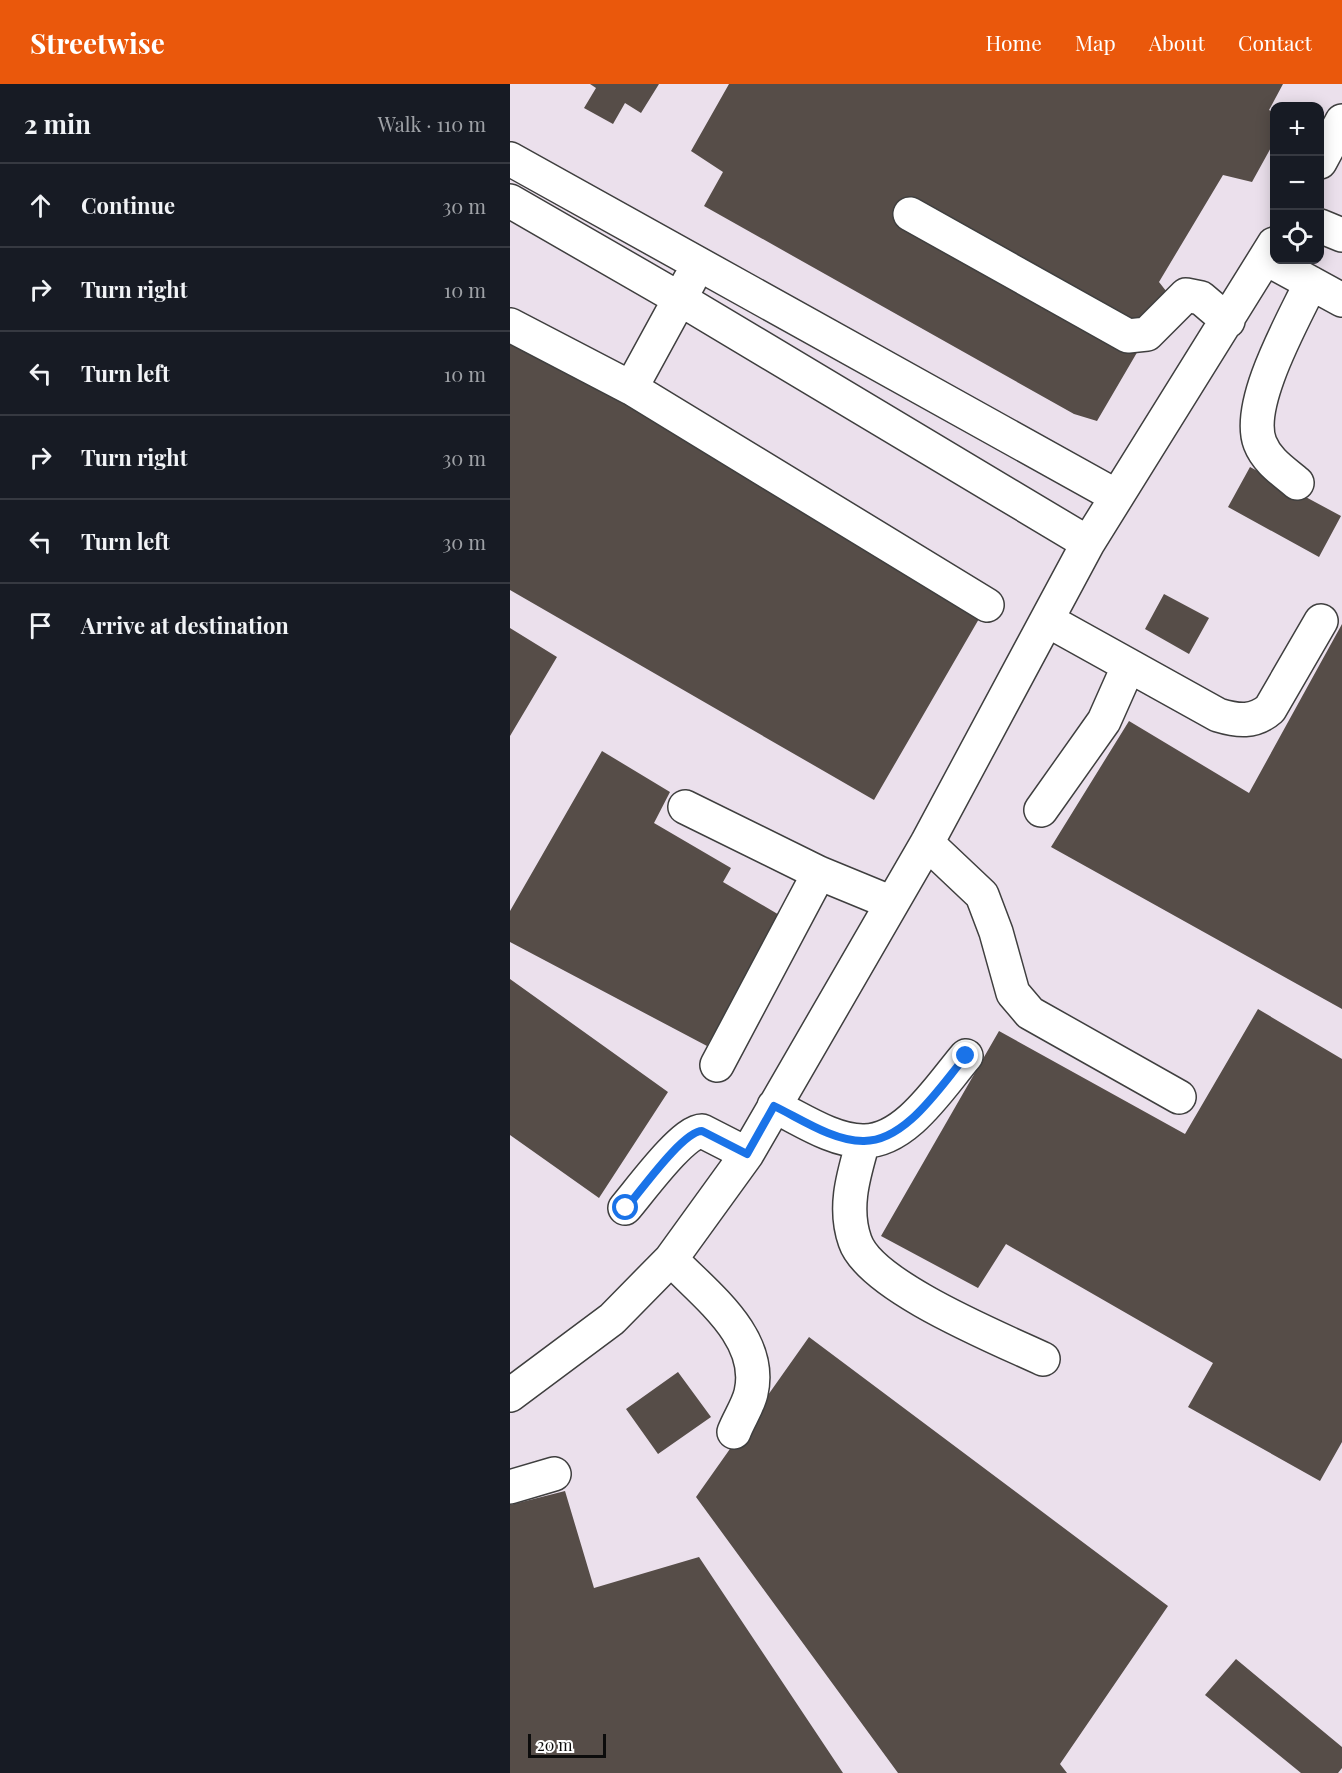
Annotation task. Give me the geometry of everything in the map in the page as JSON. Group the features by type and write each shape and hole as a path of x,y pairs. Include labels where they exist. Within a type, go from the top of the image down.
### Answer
{"street":[{"path":"1323,156 1342,121"},
{"path":"510,159 1116,496"},
{"path":"510,201 680,299 1088,543"},
{"path":"910,214 1128,336 1147,334 1186,295 1201,298 1228,321"},
{"path":"1324,228 1342,235"},
{"path":"510,1395 612,1319 671,1259 747,1154 927,843 1088,543 1270,251"},
{"path":"1287,264 1311,283 1342,300"},
{"path":"631,388 698,265"},
{"path":"1297,483 1266,455 1260,442 1258,419 1267,384 1311,283"},
{"path":"510,325 631,388 987,605"},
{"path":"1047,621 1218,715 1250,720 1261,717 1270,709 1321,621"},
{"path":"1041,810 1104,721 1128,667"},
{"path":"685,807 819,873 891,903"},
{"path":"927,843 982,895 996,932 1013,993 1029,1013 1179,1097"},
{"path":"717,1065 819,873"},
{"path":"774,1106 835,1135 863,1142 888,1135 907,1125 966,1056"},
{"path":"626,1208 683,1141 695,1131 702,1131 747,1154"},
{"path":"863,1142 849,1202 854,1240 864,1258 874,1269 948,1314 1043,1359"},
{"path":"671,1259 734,1325 750,1355 751,1393 734,1432"},
{"path":"510,1487 554,1474"}],"shaded area":[{"path":"510,84 1342,84 1342,1773 510,1773"}],"building":[{"path":"590,84 659,84 641,113 625,103 613,124 584,108 596,88"},
{"path":"729,84 1283,84 1273,102 1270,102 1270,149 1252,182 1223,175 1159,282 1170,296 1097,421 1074,414 704,206 723,172 691,151"},
{"path":"510,330 987,605 874,800 510,590"},
{"path":"1250,467 1341,516 1319,557 1228,507"},
{"path":"1164,594 1209,618 1189,654 1145,629"},
{"path":"1342,624 1342,1009 1051,847 1129,721 1249,793"},
{"path":"510,628 557,657 510,736"},
{"path":"602,751 670,792 654,823 731,868 723,882 781,916 707,1046 510,942 510,911"},
{"path":"510,979 668,1092 599,1198 510,1135"},
{"path":"1258,1009 1342,1059 1342,1442 1320,1481 1188,1407 1213,1363 1006,1244 978,1288 881,1236 999,1031 1185,1134"},
{"path":"809,1337 1168,1606 1060,1764 1067,1773 898,1773 696,1497"},
{"path":"678,1372 711,1417 658,1454 626,1409"},
{"path":"565,1491 594,1588 699,1557 843,1773 510,1773 510,1505"},
{"path":"1236,1659 1342,1747 1342,1768 1338,1773 1301,1773 1205,1695"}],"route":[{"path":"626,1208 683,1141 695,1131 702,1131 747,1154 774,1106 835,1135 863,1142 875,1140 907,1125 966,1056"}]}
